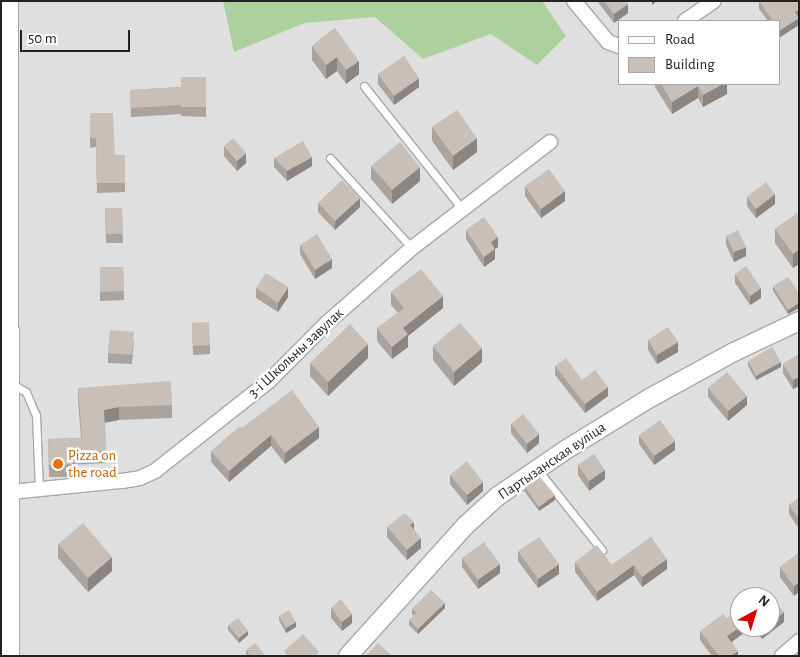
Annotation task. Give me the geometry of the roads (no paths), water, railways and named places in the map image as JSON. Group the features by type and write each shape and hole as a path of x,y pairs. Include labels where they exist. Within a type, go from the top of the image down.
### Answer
{"street":[{"path":"9,1 10,656"},
{"path":"574,1 608,42 618,46"},
{"path":"685,20 711,2"},
{"name":"3-і Школьны завулак","path":"11,492 122,481 140,478 155,471 269,381 328,322 412,248 550,142"},
{"name":"Партызанская вуліца","path":"348,656 465,526 498,496 648,399 734,352 799,321"},
{"path":"782,656 799,641"}],"lane":[{"path":"364,86 463,210"},
{"path":"330,158 412,248"},
{"path":"11,383 26,392 36,415 38,489"},
{"path":"537,469 602,550"}],"place":[{"name":"Pizza on the road","path":"58,464"}]}
